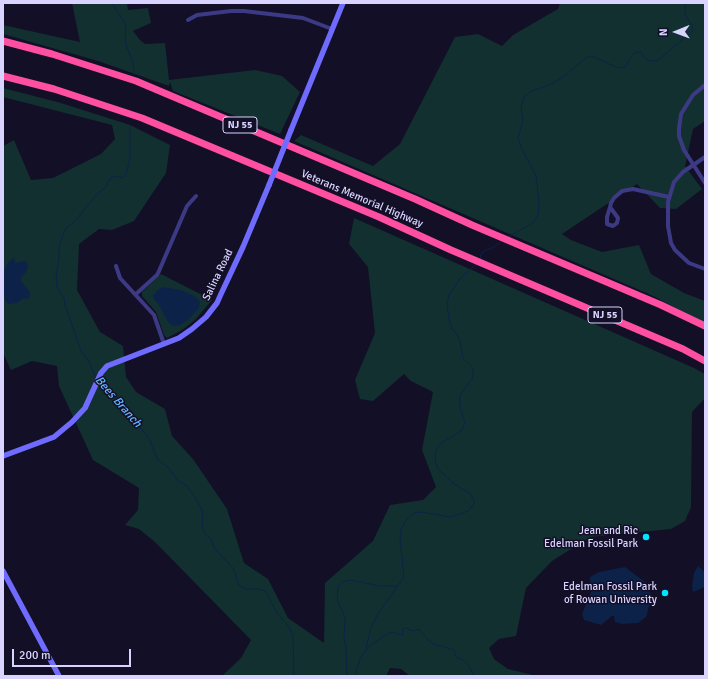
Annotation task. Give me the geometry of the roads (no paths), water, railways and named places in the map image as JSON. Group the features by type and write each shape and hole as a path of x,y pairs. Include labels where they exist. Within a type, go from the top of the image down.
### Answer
{"highway":[{"name":"Veterans Memorial Highway","path":"3,41 52,54 136,81 529,248 661,305 705,326"},
{"name":"Veterans Memorial Highway","path":"3,76 54,89 142,118 379,217 451,250 683,349 705,361"}],"street":[{"name":"Salina Road","path":"3,456 45,441 58,434 82,412 103,371 111,364 179,338 206,317 217,303 243,247 344,3"},
{"path":"188,20 197,15 244,11 303,18 332,29"},
{"path":"705,85 686,105 679,121 679,136 681,142 705,183"},
{"path":"705,157 683,172 674,182 669,197 668,226 671,243 682,257 689,263 705,268"},
{"path":"610,207 617,194 626,190 634,189 669,197"},
{"path":"136,294 160,271 187,206 196,196"},
{"path":"116,266 120,278 154,315 164,344"},
{"path":"3,571 59,676"}],"water":[{"path":"14,257 15,263 25,261 27,263 28,267 26,272 21,277 21,281 30,294 28,299 24,298 17,303 9,304 6,302 3,290 3,274 7,264"},
{"path":"162,287 181,290 196,297 200,302 199,308 189,319 180,325 173,326 168,322 153,296"},
{"path":"698,566 705,572 705,587 693,592 692,586 694,573"},
{"path":"625,567 645,582 649,588 651,600 646,617 638,623 622,624 615,622 614,616 601,625 584,620 582,614 591,592 590,577 599,572"}],"waterway":[{"name":"Bees Branch","path":"112,3 126,25 125,42 133,63 134,75"},
{"path":"508,237 533,223 538,215 539,203 536,176 518,138 523,121 521,106 525,96 532,91 549,85 563,77 587,57 594,57 618,68 625,67 633,54 637,52 641,52 649,61 658,60 693,31 692,26 685,14 686,3"},
{"name":"Bees Branch","path":"96,378 88,360 81,351 64,298 57,287 56,277 59,246 65,229 75,221 98,193 106,187 110,179 114,176 123,178 126,174 130,159 130,127"},
{"path":"480,260 481,254 484,251 494,247 502,241"},
{"path":"366,648 371,628 379,612 404,577 400,538 401,529 406,520 414,513 421,512 451,517 468,511 474,504 474,500 469,493 453,483 438,469 435,457 436,450 440,444 461,431 465,423 460,407 460,395 472,379 473,368 463,358 459,338 452,329 449,319 447,304 449,295 461,277 477,264"},
{"name":"Bees Branch","path":"99,382 111,390 150,440 158,460 168,467 177,480 187,486 195,497 203,512 202,524 204,533 211,539 215,549 233,568 239,585 245,589 259,589 265,591 277,613 289,627 293,635 294,676"},
{"path":"347,676 344,637 345,619 337,600 338,587 342,582 350,580 380,586 397,586"},
{"path":"355,676 360,659 369,646 389,633 393,632 402,635 403,629 406,628 413,631 419,629 428,640 434,644 454,650 456,657 462,659 469,666 474,676"}],"place":[{"name":"Jean and Ric Edelman Fossil Park","path":"646,537"},
{"name":"Edelman Fossil Park of Rowan University","path":"665,593"}]}
